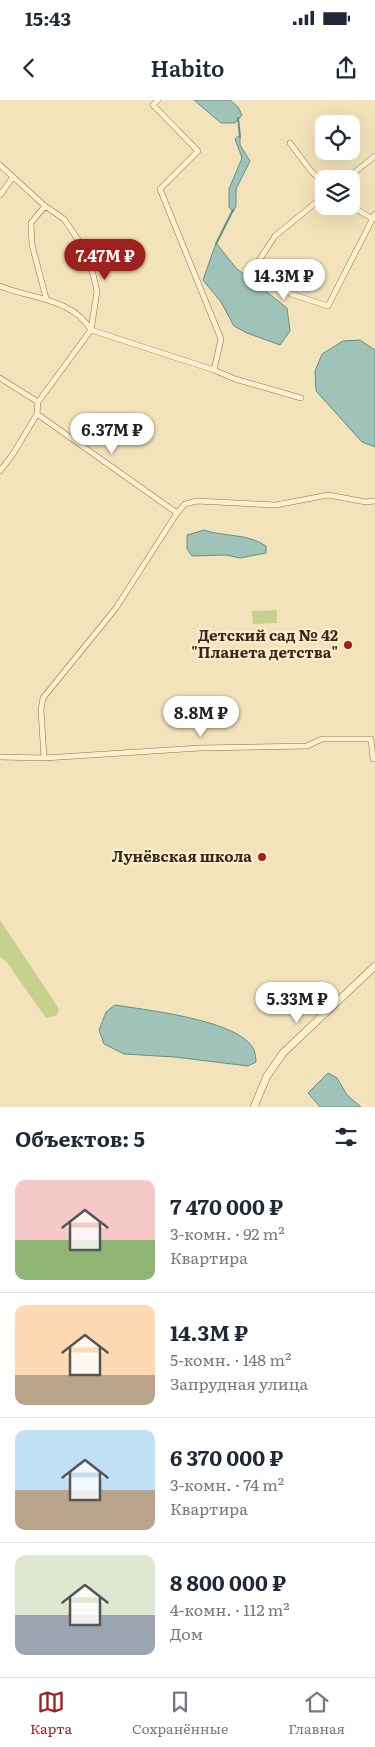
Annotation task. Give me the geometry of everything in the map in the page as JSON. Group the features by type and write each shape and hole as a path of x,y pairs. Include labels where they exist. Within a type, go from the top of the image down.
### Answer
{"street":[{"path":"158,100 153,105 198,151 160,189 221,339 214,370"},
{"path":"290,143 315,175"},
{"path":"357,170 375,156"},
{"path":"0,165 45,206 64,219 79,241 93,274 97,302 91,330 38,402 37,414 13,454 0,471"},
{"path":"1,193 13,177"},
{"path":"315,203 275,236 254,268 291,294 328,306 374,216 360,210"},
{"path":"45,206 30,223 32,245 46,298"},
{"path":"0,286 38,299 46,298 63,306 86,321 91,330 214,370 235,379 301,398"},
{"path":"0,378 38,402"},
{"path":"37,414 177,513"},
{"path":"44,758 41,710 43,698 116,608 177,513 185,504 197,501 276,504 328,495 366,502 375,501"},
{"path":"0,757 44,758 200,748 307,746 322,739 371,739 373,759 375,759"},
{"path":"254,1107 267,1076 283,1053 375,966"}],"green space":[{"path":"277,610 277,623 253,624 252,611"},
{"path":"0,920 59,1009 57,1015 46,1018 6,961 0,957"}],"water":[{"path":"194,100 230,100 238,107 242,115 235,123 221,123"},
{"path":"240,135 240,145 250,161 236,189 236,206 233,212 229,207 229,189 242,158 235,139"},
{"path":"216,243 236,268 287,308 290,331 280,345 247,333 234,326 221,302 203,280"},
{"path":"360,340 375,350 375,447 362,442 316,391 315,371 322,354 343,341"},
{"path":"204,530 251,539 266,546 266,553 240,558 226,555 192,556 187,549 187,535"},
{"path":"115,1005 191,1018 231,1031 246,1040 254,1050 256,1062 248,1066 175,1057 124,1054 104,1044 99,1030 106,1012"},
{"path":"328,1073 337,1078 347,1095 361,1107 320,1107 308,1093"}],"waterway":[{"path":"238,118 240,137"},
{"path":"216,244 233,210"}],"place":[{"name":"Детский сад № 42 \"Планета детства\"","path":"348,645"},
{"name":"Лунёвская школа","path":"262,857"}]}
